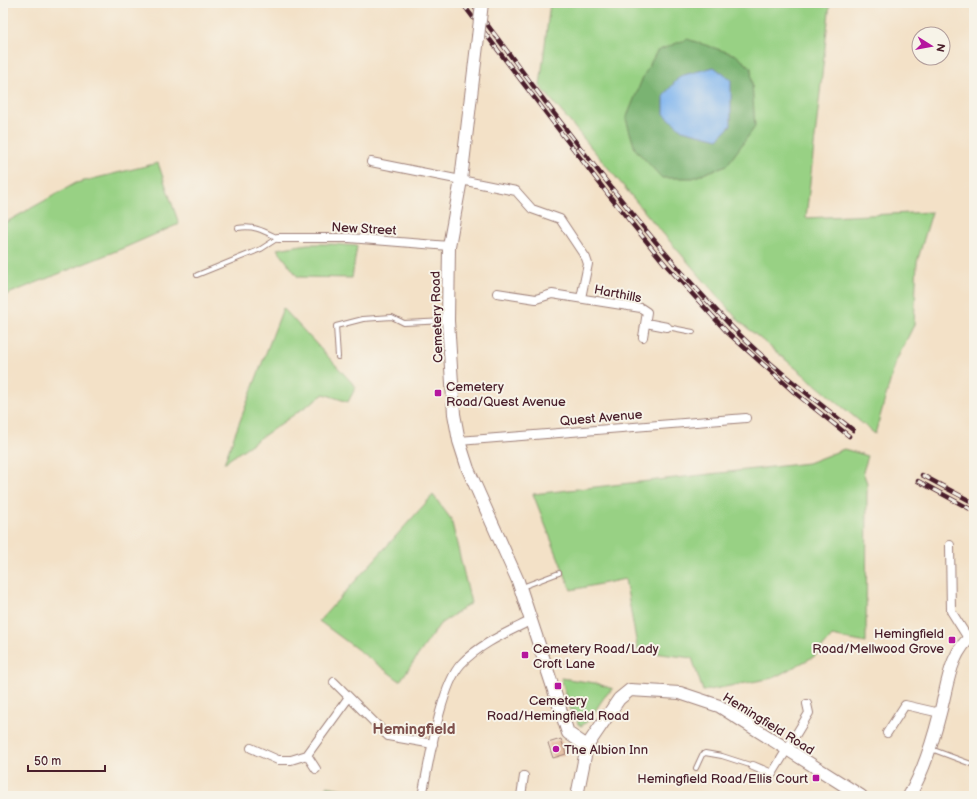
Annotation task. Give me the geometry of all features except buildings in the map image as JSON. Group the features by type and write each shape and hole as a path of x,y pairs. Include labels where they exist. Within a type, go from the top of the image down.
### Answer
{"street":[{"name":"Cemetery Road","path":"482,3 461,180 449,246 448,321 454,414 459,441 468,469 520,588 568,733 586,746"},
{"name":"Harthills","path":"371,162 516,191 532,209 560,219 586,258 588,264 581,298"},
{"name":"New Street","path":"278,238 349,238 449,246"},
{"name":"Harthills","path":"498,293 532,299 548,294 641,308 647,312 643,337"},
{"path":"646,323 667,327"},
{"name":"Quest Avenue","path":"459,441 746,418"},
{"path":"909,796 920,778 940,713 950,668 971,636 951,611 950,544"},
{"path":"422,796 445,692 460,665 490,641 530,621"},
{"path":"334,682 388,736 433,744"},
{"name":"Hemingfield Road","path":"586,746 619,699 630,690 680,693 719,706 786,750 861,796"},
{"path":"251,748 273,759 291,760 307,755 348,697"},
{"path":"753,766 772,774 809,713 807,704"},
{"path":"887,733 905,705 940,713"},
{"path":"577,796 586,746"},
{"path":"307,755 316,769"},
{"path":"521,796 524,776"}],"lane":[{"path":"238,228 248,226 262,230 278,238"},
{"path":"197,275 261,249 278,238"},
{"path":"338,357 336,326 363,319 392,317 404,322 448,321"},
{"path":"667,327 693,332"},
{"path":"520,588 559,573"},
{"path":"929,748 974,766"},
{"path":"696,768 702,755 705,753 722,756 753,766"}],"green space":[{"path":"550,3 830,3 806,218 932,212 917,262 914,325 896,361 875,434 739,321 654,223 540,86"},
{"path":"687,39 736,55 751,68 755,127 727,165 693,178 662,178 635,149 626,119 643,77 657,51"},
{"path":"158,163 179,224 126,247 3,296 3,224 76,183"},
{"path":"308,244 357,246 352,278 298,277 277,249"},
{"path":"283,308 356,387 348,402 324,394 224,463"},
{"path":"844,449 868,456 863,472 867,483 866,643 832,636 815,656 773,678 703,691 692,658 638,651 625,579 571,590 533,494 808,463"},
{"path":"433,495 451,519 471,603 440,624 400,681 319,621"},
{"path":"561,678 595,683 613,689 604,697 589,719 581,726 578,724 575,710 571,711"},
{"path":"327,786 376,796 320,796"}],"water":[{"path":"714,67 731,80 731,125 718,139 682,130 664,114 664,95 680,76"}],"railway":[{"path":"462,3 607,193 665,264 727,332 794,392 849,436"},
{"path":"471,3 628,209 696,288 731,326 760,354 853,430"},
{"path":"922,475 974,503"},
{"path":"918,481 974,511"}],"place":[{"name":"Cemetery Road/Quest Avenue","path":"438,393"},
{"name":"Hemingfield Road/Mellwood Grove","path":"952,640"},
{"name":"Cemetery Road/Lady Croft Lane","path":"525,655"},
{"name":"Cemetery Road/Hemingfield Road","path":"558,686"},
{"name":"The Albion Inn","path":"556,749"},
{"name":"Hemingfield Road/Ellis Court","path":"816,778"}],"district":[{"name":"Hemingfield","path":"414,729"}]}
